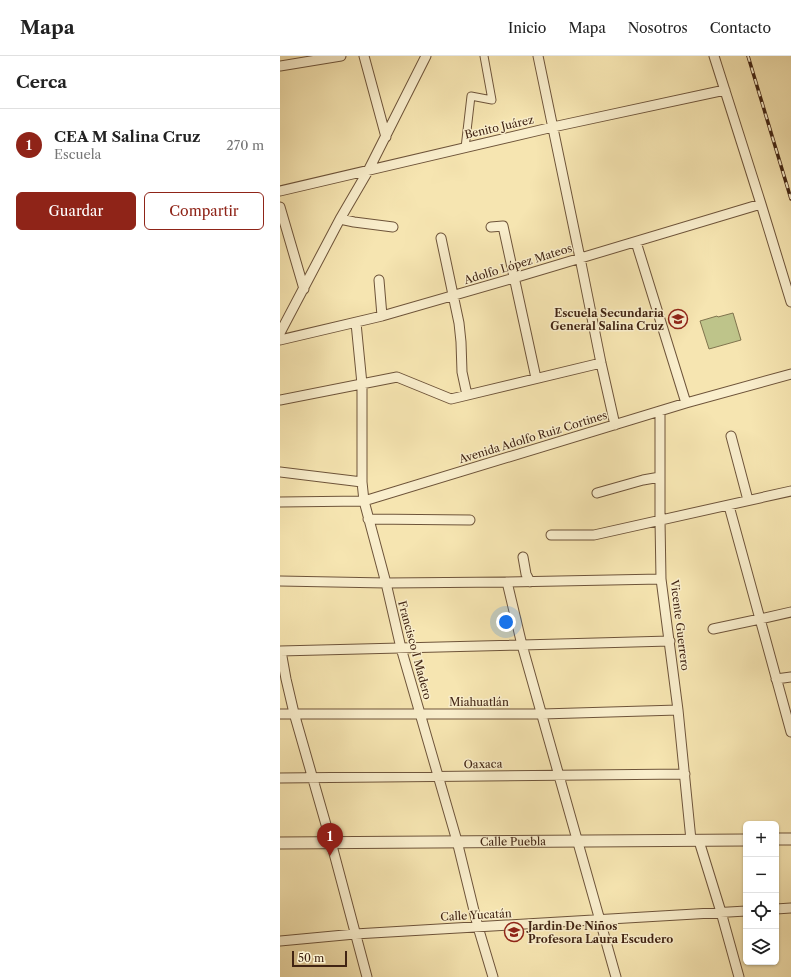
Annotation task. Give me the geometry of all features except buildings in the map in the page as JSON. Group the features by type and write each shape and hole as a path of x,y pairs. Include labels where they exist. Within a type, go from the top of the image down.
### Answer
{"street":[{"path":"280,66 341,56"},
{"path":"364,56 386,136"},
{"path":"280,333 340,219 368,171 426,56"},
{"path":"465,148 471,96 492,100 484,56"},
{"path":"538,56 580,258 600,364 615,425"},
{"path":"714,56 791,302"},
{"name":"Benito Juárez","path":"280,191 553,127 725,90"},
{"name":"Adolfo López Mateos","path":"280,340 356,323 454,296 761,204"},
{"path":"280,207 304,289"},
{"path":"340,219 393,227"},
{"path":"491,227 504,226 536,378"},
{"path":"441,238 454,296 461,342 462,372 467,395"},
{"path":"636,242 686,403"},
{"path":"379,280 382,316"},
{"name":"Francisco I Madero","path":"356,323 362,384 362,482 364,501 386,583 401,648 457,841 478,927 493,977"},
{"path":"280,400 397,377 451,399 600,364"},
{"name":"Avenida Adolfo Ruiz Cortines","path":"280,502 364,501 686,403 791,374"},
{"name":"Vicente Guerrero","path":"660,412 661,579 670,641 685,774 695,840 721,912 739,977"},
{"path":"731,436 748,500"},
{"path":"280,472 362,482"},
{"path":"597,493 643,480 660,477"},
{"path":"551,534 594,535 791,491"},
{"path":"729,506 791,731"},
{"path":"368,519 470,520"},
{"path":"523,557 526,574 530,582"},
{"path":"280,581 386,583 661,579"},
{"path":"507,582 522,646 616,977"},
{"path":"713,629 760,620 791,612"},
{"path":"367,977 331,842 294,713 281,651 670,641"},
{"path":"776,679 791,677"},
{"name":"Miahuatlán","path":"280,714 542,714 678,710"},
{"name":"Oaxaca","path":"280,778 685,774"},
{"path":"779,839 791,839"},
{"name":"Calle Puebla","path":"280,843 743,840"},
{"path":"779,909 791,908"},
{"name":"Calle Yucatán","path":"280,941 355,934 743,911"}],"green space":[{"path":"733,313 741,340 709,349 700,321"}],"railway":[{"path":"748,56 791,199"}],"place":[{"name":"Escuela Secundaria General Salina Cruz","path":"678,319"},
{"name":"CEA M Salina Cruz","path":"330,856"},
{"name":"Jardin De Niños Profesora Laura Escudero","path":"514,932"}]}
